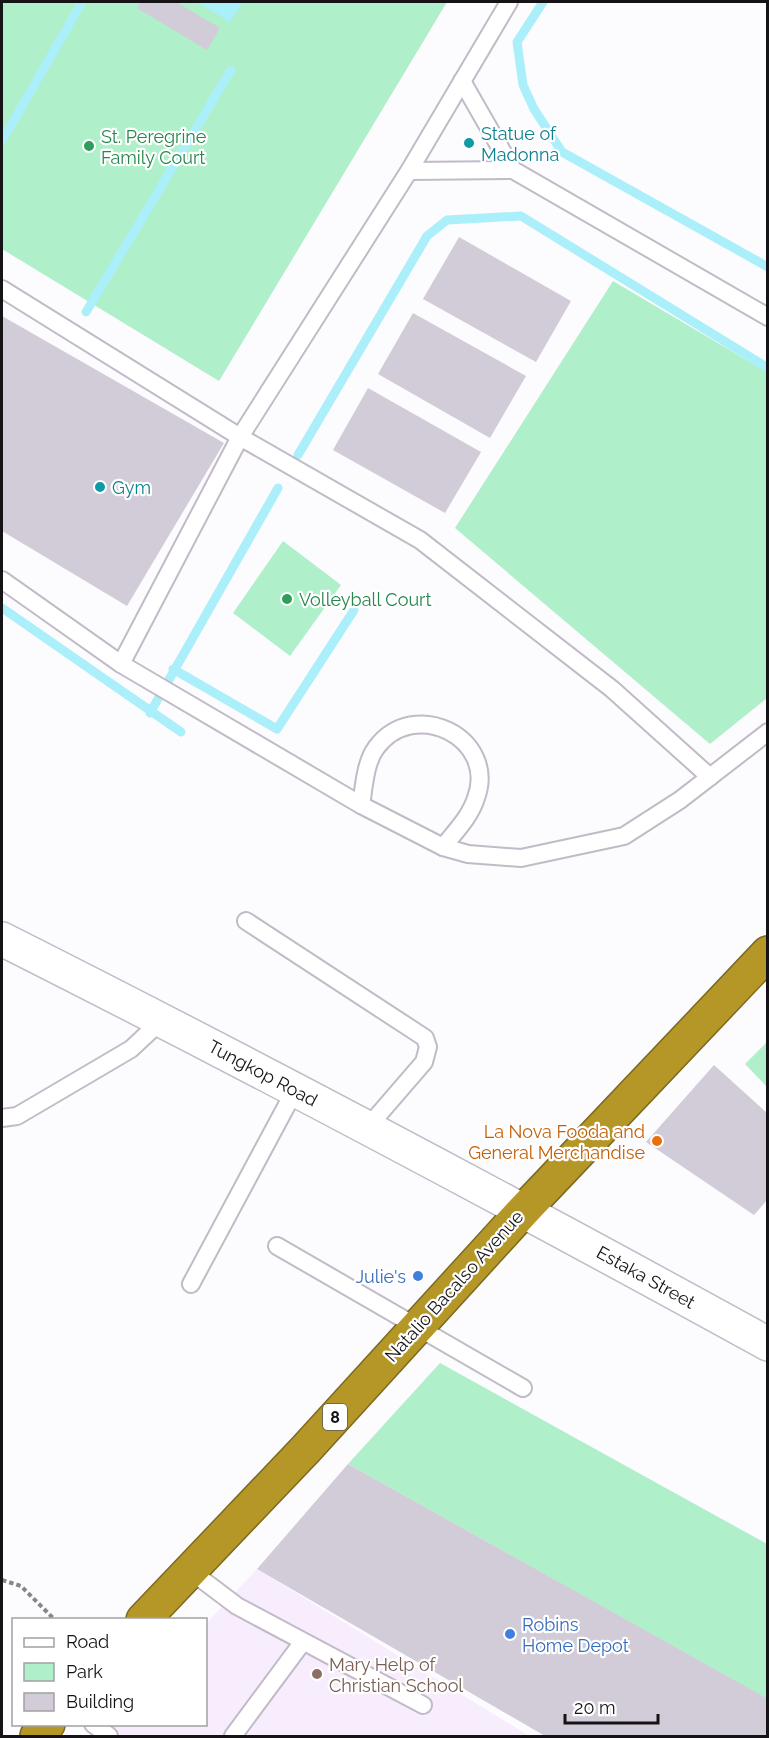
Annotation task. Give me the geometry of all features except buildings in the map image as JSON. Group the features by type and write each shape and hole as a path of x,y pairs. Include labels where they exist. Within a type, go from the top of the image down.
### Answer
{"highway":[{"name":"Natalio Bacalso Avenue","path":"145,1618 188,1569 306,1449 524,1210 768,953"}],"street":[{"name":"Tungkop Road","path":"2,939 162,1020 524,1210"},
{"name":"Estaka Street","path":"524,1210 768,1344"}],"lane":[{"path":"121,664 240,437 409,171 509,2"},
{"path":"462,81 513,170 768,317"},
{"path":"409,171 513,170"},
{"path":"2,289 240,437 420,540 612,688 710,777"},
{"path":"2,579 121,664 361,805 442,847 468,854 522,858 624,836 710,777 768,732"},
{"path":"361,805 368,763 375,748 386,737 400,728 416,724 432,724 447,729 471,750 480,781 477,797 470,812 442,847"},
{"path":"246,921 425,1038 428,1047 424,1062 367,1128"},
{"path":"2,1118 17,1116 132,1049 162,1020"},
{"path":"191,1284 295,1090"},
{"path":"277,1246 523,1388"},
{"path":"188,1569 237,1606 302,1643 423,1705"},
{"path":"232,1737 302,1643"},
{"path":"94,1726 109,1737"}],"path":[{"path":"2,1580 21,1586 53,1618"}],"shaded area":[{"name":"Mary Help of Christian School","path":"257,1569 529,1736 102,1736 112,1726 207,1726 207,1623"}],"green space":[{"path":"2,2 447,2 219,381 2,249"},
{"path":"613,281 767,372 767,698 710,744 455,528"},
{"name":"Volleyball Court","path":"283,541 341,585 290,656 233,613"},
{"path":"767,1042 767,1087 745,1064"},
{"path":"440,1363 767,1544 767,1699 348,1464"}],"water":[{"path":"197,2 243,2 230,22"}],"waterway":[{"path":"2,141 82,2"},
{"path":"543,2 517,42 523,85 534,109 562,152 768,267"},
{"path":"86,312 231,70"},
{"path":"298,455 427,236 447,220 521,216 768,368"},
{"path":"150,713 278,488"},
{"path":"2,608 181,732"},
{"path":"173,669 277,729 354,610"}],"place":[{"name":"Statue of Madonna","path":"469,143"},
{"name":"St. Peregrine Family Court","path":"89,146"},
{"name":"Gym","path":"100,487"},
{"name":"Volleyball Court","path":"287,599"},
{"name":"La Nova Fooda and General Merchandise","path":"657,1141"},
{"name":"Julie's","path":"418,1276"},
{"name":"Robins Home Depot","path":"510,1634"},
{"name":"Mary Help of Christian School","path":"317,1674"}]}
